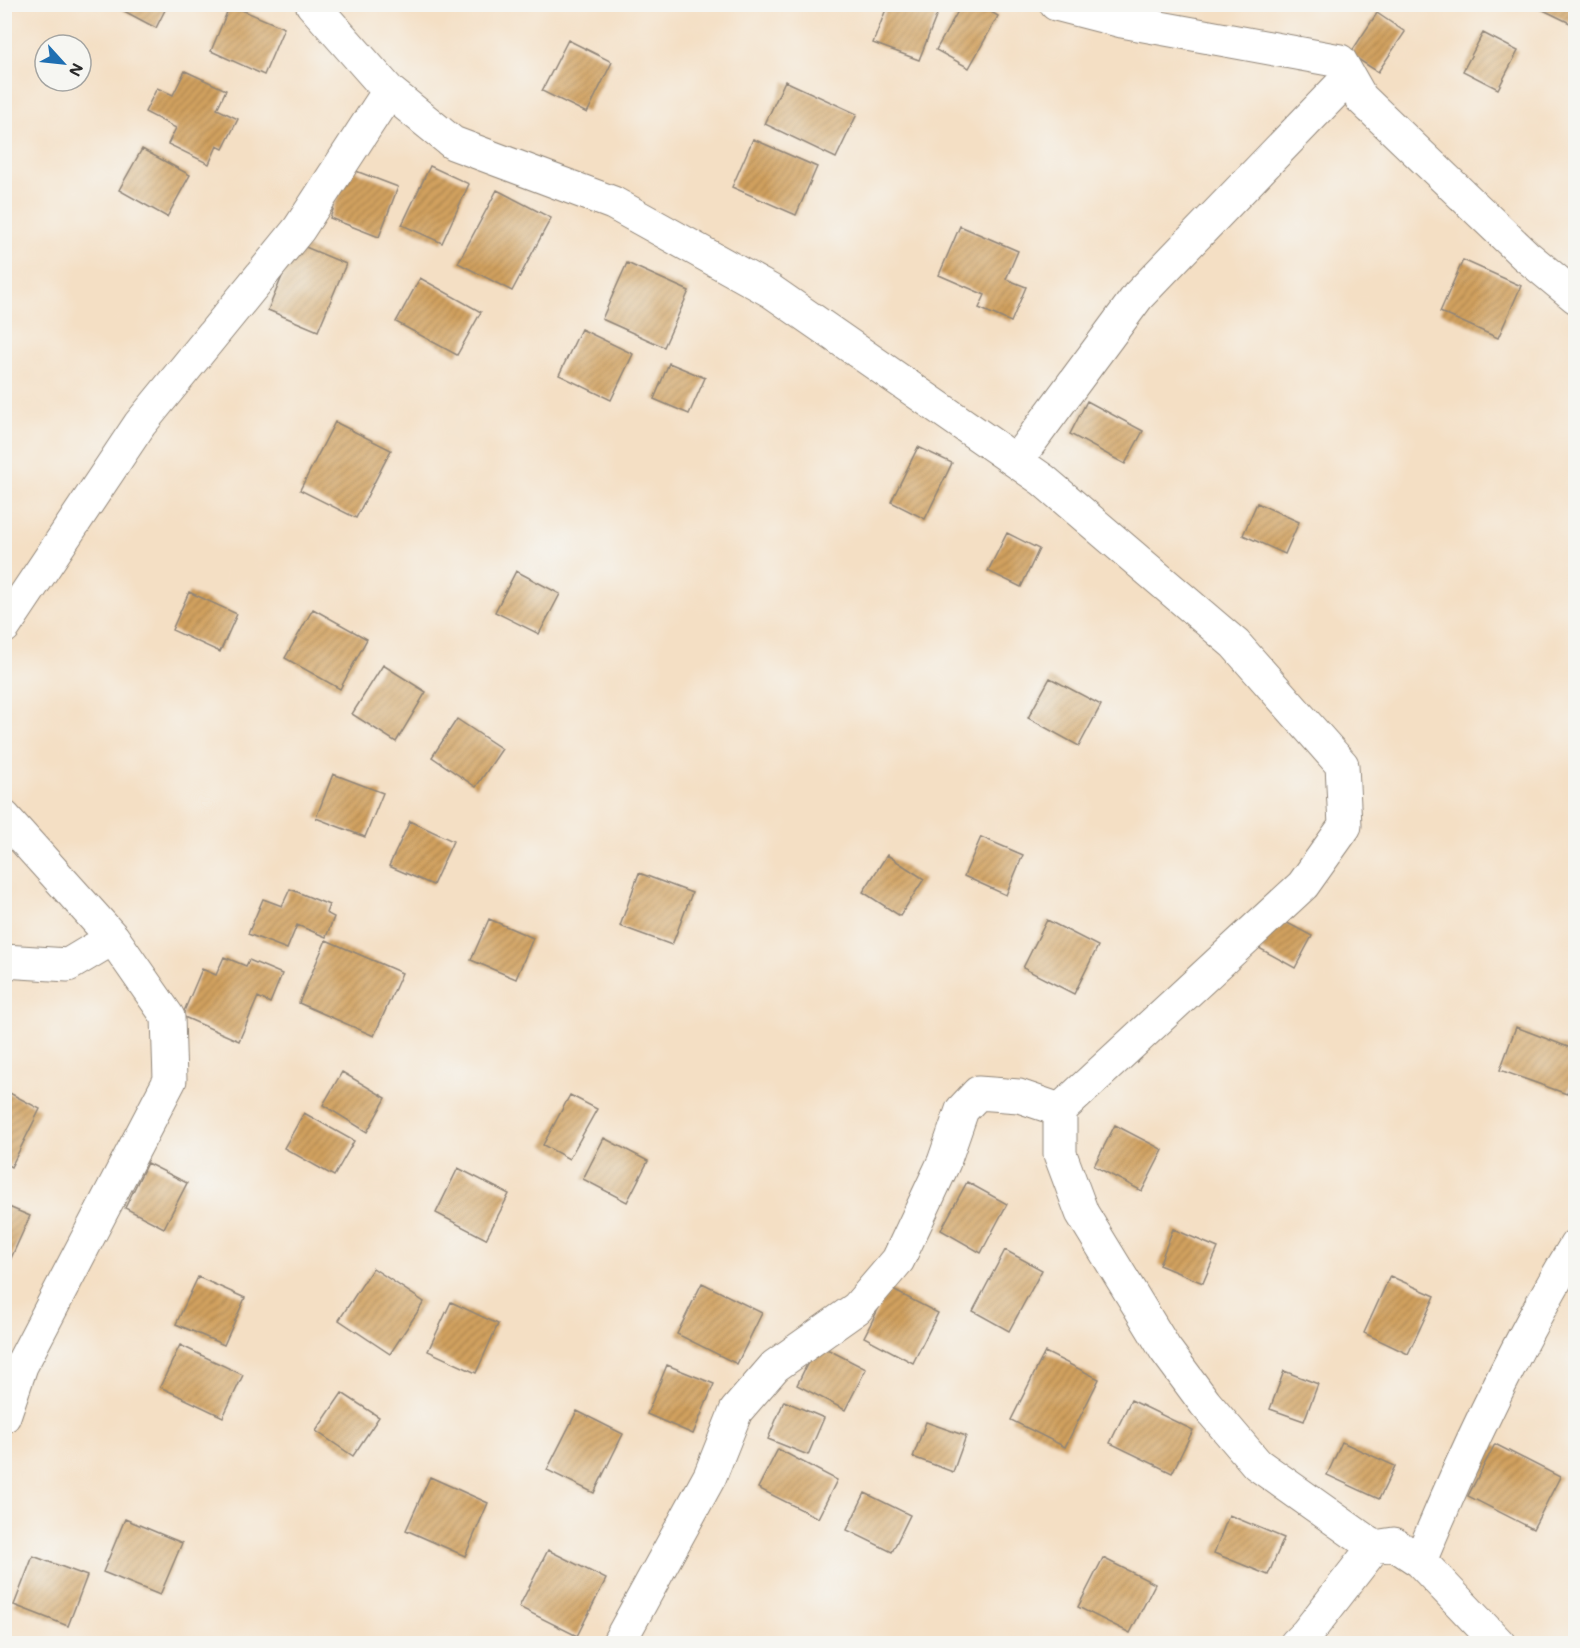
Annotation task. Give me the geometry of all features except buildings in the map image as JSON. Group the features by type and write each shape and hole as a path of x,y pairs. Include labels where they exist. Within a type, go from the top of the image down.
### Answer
{"street":[{"path":"312,4 389,91 453,143 613,203 771,291 1043,480 1235,644 1342,765 1345,826 1303,885 1060,1110 1060,1154 1082,1213 1165,1349 1205,1403 1257,1464 1374,1547"},
{"path":"1056,4 1122,21 1340,61 1361,98 1526,255 1575,297"},
{"path":"1016,461 1138,296 1349,77"},
{"path":"4,627 140,424 299,229 389,91"},
{"path":"4,817 112,939 168,1017 170,1080 21,1366 4,1416"},
{"path":"4,961 68,965 112,939"},
{"path":"618,1644 710,1476 736,1411 775,1366 856,1308 898,1260 944,1162 962,1110 978,1093 1019,1096 1060,1110"},
{"path":"1420,1561 1450,1489 1510,1363 1575,1245"},
{"path":"1296,1644 1374,1547 1394,1544 1420,1561 1499,1644"}]}
